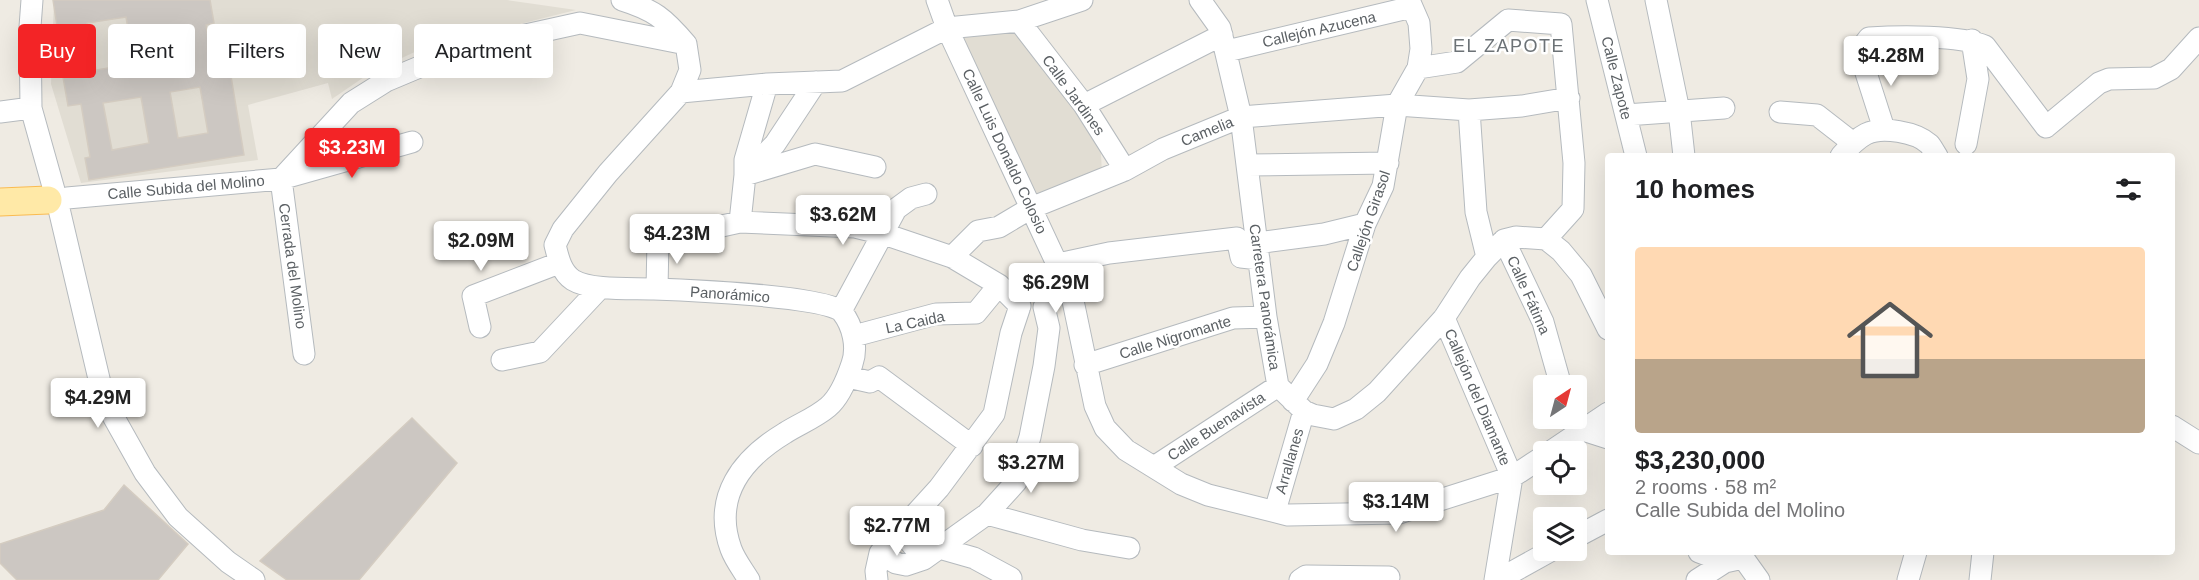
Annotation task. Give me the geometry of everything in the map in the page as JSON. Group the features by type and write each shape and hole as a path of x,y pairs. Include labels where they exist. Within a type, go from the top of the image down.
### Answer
{"main road":[{"path":"0,202 57,199"}],"street":[{"path":"32,0 31,108 57,199 104,400 145,473 178,517 228,562 254,580"},
{"path":"480,327 473,296 559,263 555,245 563,229 608,173 681,92 690,70 686,44 670,25 647,4 622,0"},
{"path":"681,92 767,84 842,81 947,28 1019,21 1082,0"},
{"name":"Carretera Panorámica","path":"1200,0 1220,28 1224,43 1241,117 1266,317 1292,399"},
{"name":"Calle Zapote","path":"1597,0 1635,153"},
{"path":"1656,0 1679,111 1684,153"},
{"name":"Calle Luis Donaldo Colosio","path":"942,2 947,28 1072,296 1095,406 1105,428 1126,450 1181,484 1208,495 1288,515 1399,513 1512,477 1533,463"},
{"name":"Callejón Azucena","path":"1084,105 1224,43 1411,4"},
{"name":"Callejón Girasol","path":"1292,399 1317,364 1334,323 1365,224 1383,186 1396,105 1418,68 1419,23 1411,4"},
{"path":"1418,68 1457,62 1508,20 1561,24 1574,163 1573,209 1546,239"},
{"name":"Calle Jardines","path":"1019,21 1084,105 1125,170"},
{"name":"Calle Subida del Molino","path":"57,199 281,179 351,103 386,81 436,60 521,36 580,23 686,44"},
{"path":"1884,129 1859,51 1869,39 1891,37 1972,40 1985,46 2046,127 2099,83 2109,79 2154,78 2171,69 2199,38"},
{"path":"1966,144 1978,79 1972,40"},
{"path":"745,175 775,144 816,82"},
{"path":"740,222 745,160 767,84"},
{"name":"Camelia","path":"952,257 978,231 999,227 1031,208 1125,170 1163,149 1241,117 1396,105 1469,110 1522,106 1569,98"},
{"path":"0,112 31,108"},
{"path":"1626,115 1724,108"},
{"path":"1469,110 1476,212 1487,256"},
{"path":"1780,112 1817,115 1847,149 1866,134 1884,129 1905,133 1928,143 1935,153"},
{"path":"281,179 412,142"},
{"path":"745,175 815,154 875,167"},
{"path":"1247,165 1388,163"},
{"name":"Cerrada del Molino","path":"281,179 304,354"},
{"path":"749,580 731,550 723,520 728,495 740,470 762,449 785,432 829,406 848,376 855,356 854,336 841,311 896,209 911,198 926,194"},
{"path":"657,289 658,240 740,222 855,226 952,257 999,285 1020,306 1044,307 1072,296"},
{"path":"1058,264 1109,253 1237,238 1241,257 1365,224"},
{"path":"1292,399 1313,416 1334,419 1356,410 1377,392 1444,318 1487,256 1504,240 1516,237 1546,239 1561,251 1581,275 1605,323"},
{"name":"Calle Fátima","path":"1504,240 1543,322 1558,375"},
{"name":"Panorámico","path":"559,263 573,280 600,288 657,289 803,300 833,306 841,311"},
{"name":"La Caida","path":"854,336 936,314 976,313 999,285"},
{"path":"502,360 540,352 600,288"},
{"path":"877,580 876,571 880,553 939,488 994,414 1011,333 1020,306"},
{"path":"880,553 906,565 931,554 987,514 1016,482 1030,437 1044,366 1048,328 1044,307"},
{"name":"Calle Nigromante","path":"1085,365 1233,318 1266,317"},
{"name":"Callejón del Diamante","path":"1444,318 1512,477"},
{"path":"848,376 870,382 879,377 972,446"},
{"name":"Calle Buenavista","path":"1154,466 1292,399"},
{"name":"Arrallanes","path":"1275,511 1292,399"},
{"path":"1587,421 1605,414"},
{"path":"1587,428 1605,437"},
{"path":"2175,428 2199,443"},
{"path":"1561,441 1574,429"},
{"path":"1496,580 1512,477"},
{"path":"987,514 1082,540 1129,548"},
{"path":"1587,531 1605,522"},
{"path":"900,530 931,554 974,558 1011,578"},
{"path":"1908,580 1915,555"},
{"path":"1980,580 1983,555"},
{"path":"1698,580 1736,557 1759,580"},
{"path":"1496,580 1533,560"},
{"path":"1300,580 1306,576 1389,577"}],"shaded area":[{"path":"54,0 507,0 576,10 520,24 414,24 414,52 402,58 402,24 318,24 318,78 363,78 332,99 328,83 248,105 258,160 81,183 51,84 51,78 96,78 96,24 53,24"},
{"path":"1015,27 1100,136 1102,173 1032,197 960,33"}],"building":[{"path":"53,0 210,0 214,23 206,25 207,78 231,78 244,155 89,180 85,158 90,157 81,104 68,106 63,78 96,78 96,70 108,68 108,78 195,78 195,24 127,24 126,17 87,24 57,24","holes":["200,87 208,133 178,138 170,92","141,97 149,143 112,150 103,103"]},
{"path":"412,418 457,463 359,580 287,580 260,561"},
{"path":"124,485 188,544 158,580 17,580 0,563 0,544 104,510"}],"district":[{"name":"EL ZAPOTE","path":"1509,46"}]}
